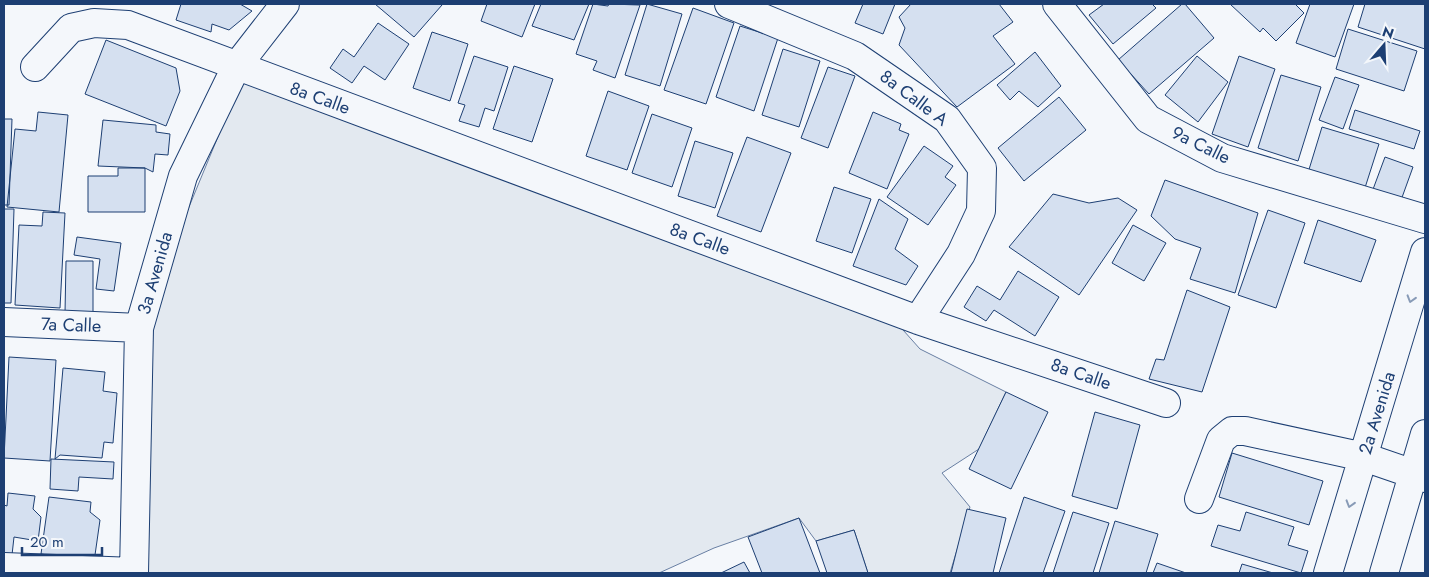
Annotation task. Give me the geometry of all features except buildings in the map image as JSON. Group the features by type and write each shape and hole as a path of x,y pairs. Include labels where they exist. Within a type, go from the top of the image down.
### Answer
{"street":[{"name":"3a Avenida","path":"134,573 139,328 183,176 236,67 285,4"},
{"name":"8a Calle A","path":"729,4 856,56 947,119 982,168 981,212 961,254 918,320"},
{"name":"9a Calle","path":"1057,4 1148,119 1222,158 1425,219"},
{"name":"8a Calle","path":"35,67 71,28 94,23 128,25 236,67 918,320 1166,403"},
{"name":"2a Avenida","path":"1328,573 1425,252"},
{"name":"7a Calle","path":"4,322 139,328"},
{"path":"1199,499 1221,440 1232,431 1245,431 1364,457 1419,476"},
{"path":"1384,573 1419,476 1425,434"},
{"path":"4,567 134,573"}],"shaded area":[{"path":"241,81 895,321 920,349 1006,392 979,449 942,473 970,507 950,573 868,573 854,530 816,541 799,518 714,548 659,573 134,573 139,328"}]}
